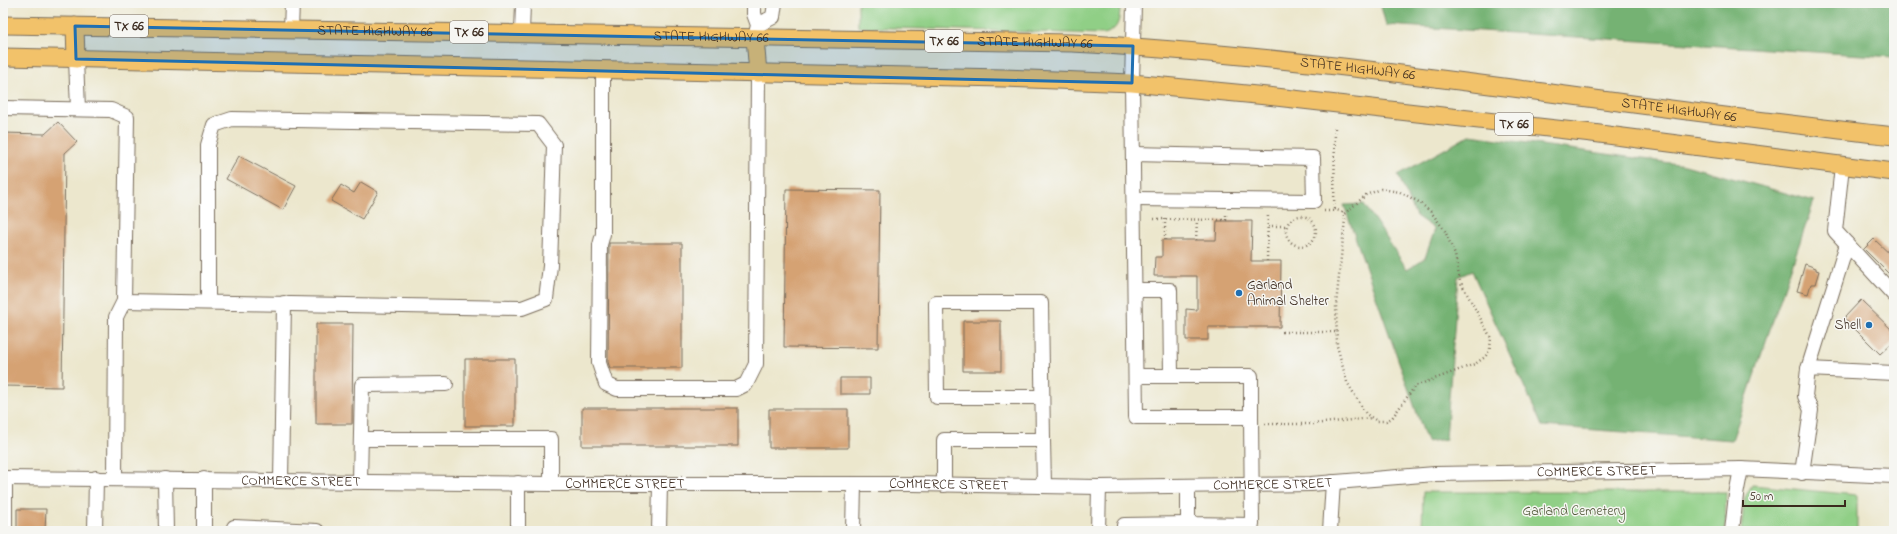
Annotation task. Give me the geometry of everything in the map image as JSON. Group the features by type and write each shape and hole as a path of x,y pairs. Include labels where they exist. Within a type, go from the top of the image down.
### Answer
{"main road":[{"name":"STATE HIGHWAY 66","path":"3,25 522,33 757,32 1133,46 1276,59 1894,136"},
{"path":"75,26 76,60"},
{"path":"757,32 758,73"},
{"name":"TX 66","path":"3,57 76,60 1004,78 1132,83 1290,98 1592,133 1894,172"}],"street":[{"path":"291,29 292,3"},
{"path":"522,33 523,3"},
{"path":"754,3 757,32"},
{"path":"757,32 773,17 775,3"},
{"path":"1134,3 1132,83 1136,417 1251,417"},
{"path":"76,60 78,109"},
{"path":"603,70 603,234 600,245 599,363 606,384 617,389 736,389 746,384 756,364 758,73"},
{"path":"3,108 111,110 127,117 124,301 116,317 114,478"},
{"path":"124,301 522,308 546,299 550,266 554,145 538,124 232,119 214,125 208,145 208,302"},
{"path":"1133,154 1313,158 1314,201 1134,199"},
{"path":"1842,166 1835,231 1894,295"},
{"path":"1802,473 1811,410 1805,396 1808,369 1847,244"},
{"path":"1135,290 1170,290 1171,376"},
{"path":"281,480 284,303"},
{"path":"1042,397 938,397 936,303 1041,303 1044,486"},
{"path":"1808,369 1894,373"},
{"path":"1124,531 1124,525 1252,525 1251,376 1136,376"},
{"path":"360,481 362,385 446,384"},
{"path":"361,439 551,439 551,484"},
{"path":"944,485 944,440 1043,440"},
{"path":"1732,531 1736,495 1741,469"},
{"name":"COMMERCE STREET","path":"4,478 114,478 551,484 854,484 1099,487 1334,482 1435,474 1741,469 1802,473 1894,476"},
{"path":"4,478 4,531"},
{"path":"95,531 96,478"},
{"path":"165,479 166,531"},
{"path":"204,480 204,531"},
{"path":"1330,531 1334,482"},
{"path":"518,483 518,531"},
{"path":"659,531 660,484"},
{"path":"853,531 854,484"},
{"path":"1188,486 1188,524"},
{"path":"1098,531 1099,487"},
{"path":"235,531 234,527 317,531"}],"path":[{"path":"1264,424 1313,424 1371,418 1386,421 1392,418 1415,386 1475,364 1485,357 1490,349 1491,338 1460,281 1455,255 1445,231 1431,212 1419,202 1400,192 1381,189 1366,195 1344,214 1342,264 1336,305 1337,346 1348,382 1366,414 1371,418"},
{"path":"1334,209 1344,214"},
{"path":"1267,261 1268,210"},
{"path":"1302,216 1307,217 1315,224 1316,234 1311,243 1297,246 1288,240 1285,231 1286,226 1292,218 1302,216"},
{"path":"1154,219 1219,220"},
{"path":"1165,219 1165,240"},
{"path":"1196,240 1197,220"},
{"path":"1268,226 1286,226"},
{"path":"1282,332 1337,332"}],"highlighted area":[{"path":"75,26 1133,46 1132,83 76,59"}],"green space":[{"path":"858,3 1120,3 1120,8 1116,26 1104,34 858,27"},
{"path":"1380,3 1894,3 1894,57 1386,25"},
{"path":"1470,135 1685,165 1814,201 1732,440 1542,426 1472,271 1458,277 1446,439 1427,442 1344,205 1364,204 1407,269 1425,258 1435,229 1416,216 1398,175"},
{"path":"1752,485 1857,495 1857,531 1741,531 1745,497"},
{"name":"Garland Cemetery","path":"1423,492 1726,492 1725,531 1422,531"}],"building":[{"path":"58,122 77,142 65,153 62,387 3,386 3,133 45,134"},
{"path":"239,156 296,186 283,210 226,179"},
{"path":"361,182 378,192 362,219 331,201 341,185 354,193"},
{"path":"786,189 880,190 878,348 784,347"},
{"name":"Garland Animal Shelter","path":"1217,221 1252,221 1251,261 1281,261 1280,327 1208,327 1208,340 1186,340 1186,309 1197,310 1197,276 1154,276 1155,257 1162,257 1162,240 1216,240"},
{"path":"1874,239 1894,258 1894,279 1864,249"},
{"path":"609,243 682,243 682,368 610,368 608,362"},
{"path":"1805,264 1816,268 1816,270 1819,271 1815,284 1811,284 1808,294 1797,291"},
{"name":"Shell","path":"1861,300 1894,332 1894,341 1880,354 1844,318"},
{"path":"963,321 1001,321 1001,371 963,371"},
{"path":"316,324 353,324 352,424 316,424"},
{"path":"465,359 515,359 515,426 465,426"},
{"path":"840,378 870,378 870,394 840,394"},
{"path":"582,408 738,408 738,446 582,446"},
{"path":"769,409 848,409 848,448 769,448"},
{"path":"17,509 46,509 45,531 17,531"}],"place":[{"name":"Garland Animal Shelter","path":"1239,293"},
{"name":"Shell","path":"1869,325"}]}
